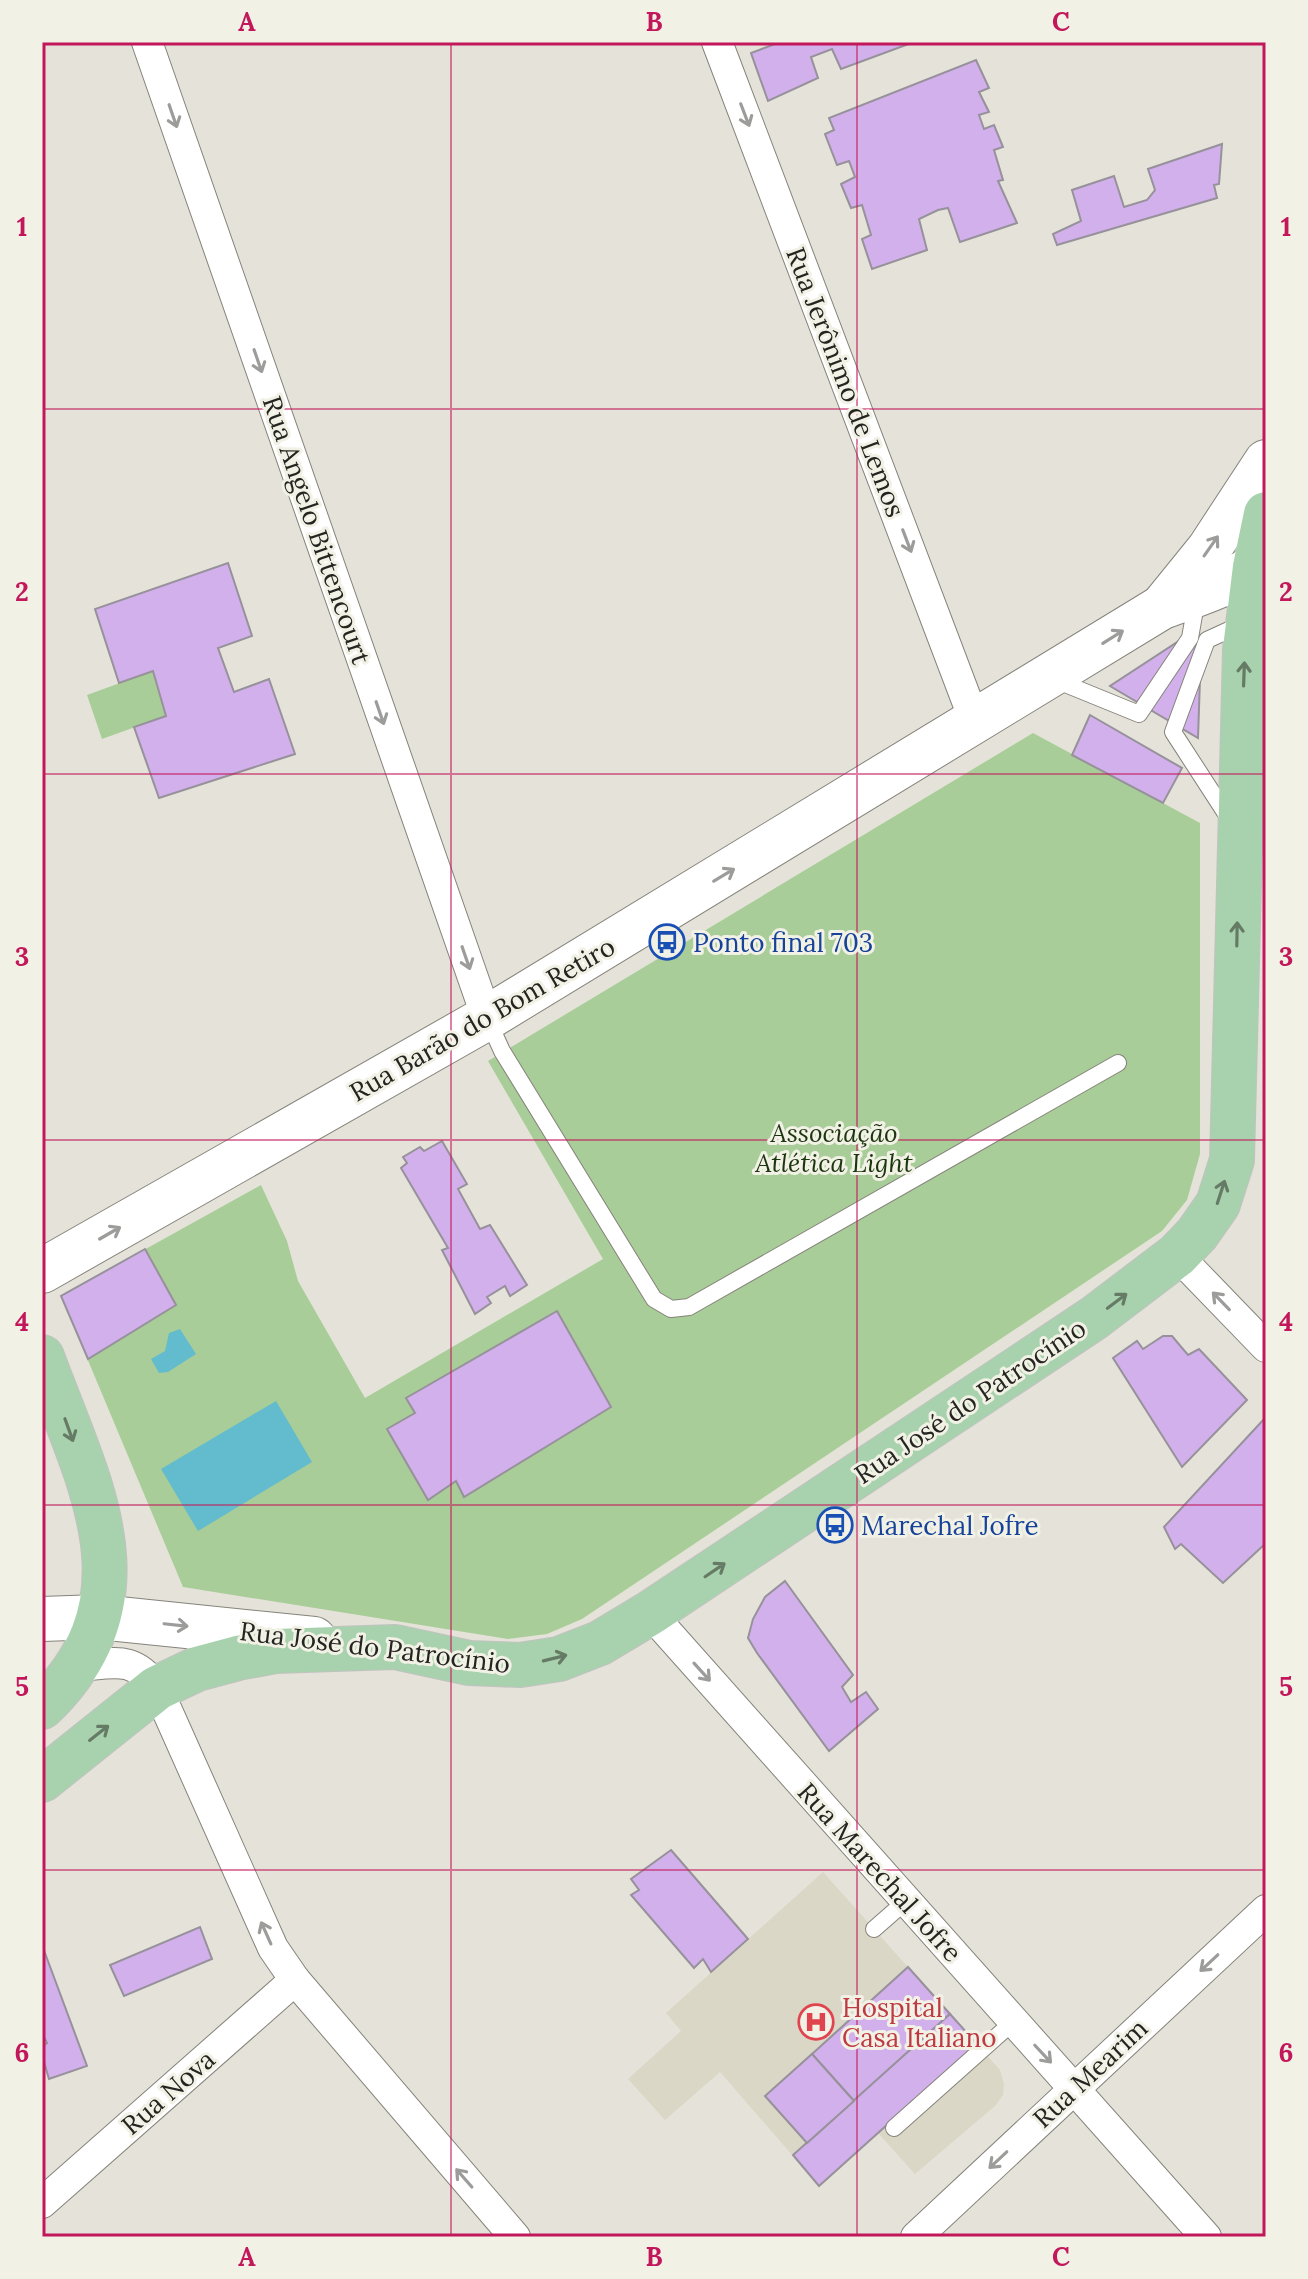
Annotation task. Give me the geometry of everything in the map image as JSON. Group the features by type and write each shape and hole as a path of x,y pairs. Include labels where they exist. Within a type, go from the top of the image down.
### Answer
{"main road":[{"name":"Rua Barão do Bom Retiro","path":"1180,601 1209,549 1266,462"},
{"path":"1260,562 1266,514"},
{"name":"Rua Barão do Bom Retiro","path":"42,1271 487,1018 1048,677 1180,601 1217,588 1260,562"},
{"name":"Rua José do Patrocínio","path":"42,1619 99,1617 395,1647 469,1663 520,1665 559,1659 600,1643 650,1613 1094,1318 1177,1255 1197,1234 1218,1204 1232,1160 1244,664 1248,621 1260,562"},
{"path":"42,1357 96,1504 106,1562 104,1597 99,1617 79,1666 42,1707"},
{"path":"42,1780 157,1688 197,1669 276,1651 395,1647"}],"street":[{"name":"Rua Angelo Bittencourt","path":"147,42 487,1018"},
{"name":"Rua Jerônimo de Lemos","path":"717,42 975,722"},
{"path":"1177,1255 1266,1347"},
{"name":"Rua Marechal Jofre","path":"650,1613 1206,2237"},
{"path":"79,1666 127,1663 139,1667 157,1688 273,1948 295,1980 515,2237"},
{"name":"Rua Mearim","path":"916,2237 1266,1910"},
{"name":"Rua Nova","path":"42,2203 295,1980"}],"lane":[{"path":"1048,677 1139,714 1190,638 1180,601"},
{"path":"1239,835 1173,732 1207,640 1248,621"},
{"path":"487,1018 502,1051 654,1299 671,1309 689,1307 1118,1063"},
{"path":"874,1929 906,1901"},
{"path":"894,2128 1013,2022"}],"shaded area":[{"name":"Hospital Casa Italiano","path":"823,1872 1000,2070 1003,2095 995,2106 915,2174 878,2133 819,2186 720,2072 665,2120 628,2079 681,2031 666,2013"}],"green space":[{"path":"153,671 166,716 102,739 87,695"},
{"name":"Associação Atlética Light","path":"1033,733 1200,823 1200,1154 1187,1200 1162,1231 582,1619 547,1634 508,1639 183,1587 61,1296 261,1185 287,1241 298,1281 365,1398 603,1259 488,1061"}],"water":[{"path":"180,1329 196,1354 168,1372 159,1373 151,1359 165,1351 169,1333"},
{"path":"276,1401 312,1462 198,1531 161,1469"}],"building":[{"path":"780,42 914,42 841,69 832,49 811,57 818,78 768,101 751,53"},
{"path":"976,60 989,88 979,92 989,112 979,115 984,129 994,125 1003,147 994,150 1003,180 998,181 1017,223 960,242 948,208 938,210 919,219 927,250 872,269 862,239 871,235 862,205 851,208 841,184 855,177 849,161 837,165 825,134 834,130 829,118"},
{"path":"1222,144 1219,184 1214,185 1217,198 1057,245 1053,234 1081,221 1072,190 1114,176 1124,207 1147,200 1155,190 1148,169"},
{"path":"228,563 252,636 218,648 234,692 269,679 295,754 159,798 134,727 166,716 153,671 119,683 95,609"},
{"path":"1182,639 1201,649 1198,738 1110,686"},
{"path":"1090,715 1182,768 1163,803 1072,755"},
{"path":"442,1141 467,1184 458,1189 480,1229 490,1225 527,1285 510,1296 505,1286 487,1297 491,1303 475,1314 442,1250 448,1248 401,1168 407,1163 403,1157 420,1147 424,1151"},
{"path":"145,1249 176,1305 88,1359 61,1296"},
{"path":"557,1311 611,1407 464,1497 456,1481 428,1500 387,1429 415,1413 406,1398"},
{"path":"1163,1336 1172,1336 1188,1355 1199,1349 1247,1400 1182,1467 1113,1358 1137,1341 1143,1349"},
{"path":"1264,1419 1266,1543 1223,1583 1181,1544 1175,1549 1164,1527"},
{"path":"785,1581 853,1675 842,1687 851,1702 866,1692 878,1709 829,1751 748,1638 753,1619 765,1597"},
{"path":"671,1850 748,1939 711,1972 703,1959 694,1968 631,1895 639,1890 631,1879"},
{"path":"200,1927 212,1959 124,1996 110,1965"},
{"path":"42,1945 87,2066 49,2079 42,2055 42,2046 47,2043 42,2033"},
{"path":"908,1967 950,2014 854,2101 812,2054"},
{"path":"950,2014 977,2044 819,2186 793,2155"},
{"path":"812,2054 854,2101 807,2143 765,2096"}],"place":[{"name":"Ponto final 703","path":"667,942"},
{"name":"Marechal Jofre","path":"835,1525"},
{"name":"Hospital Casa Italiano","path":"816,2022"}]}
